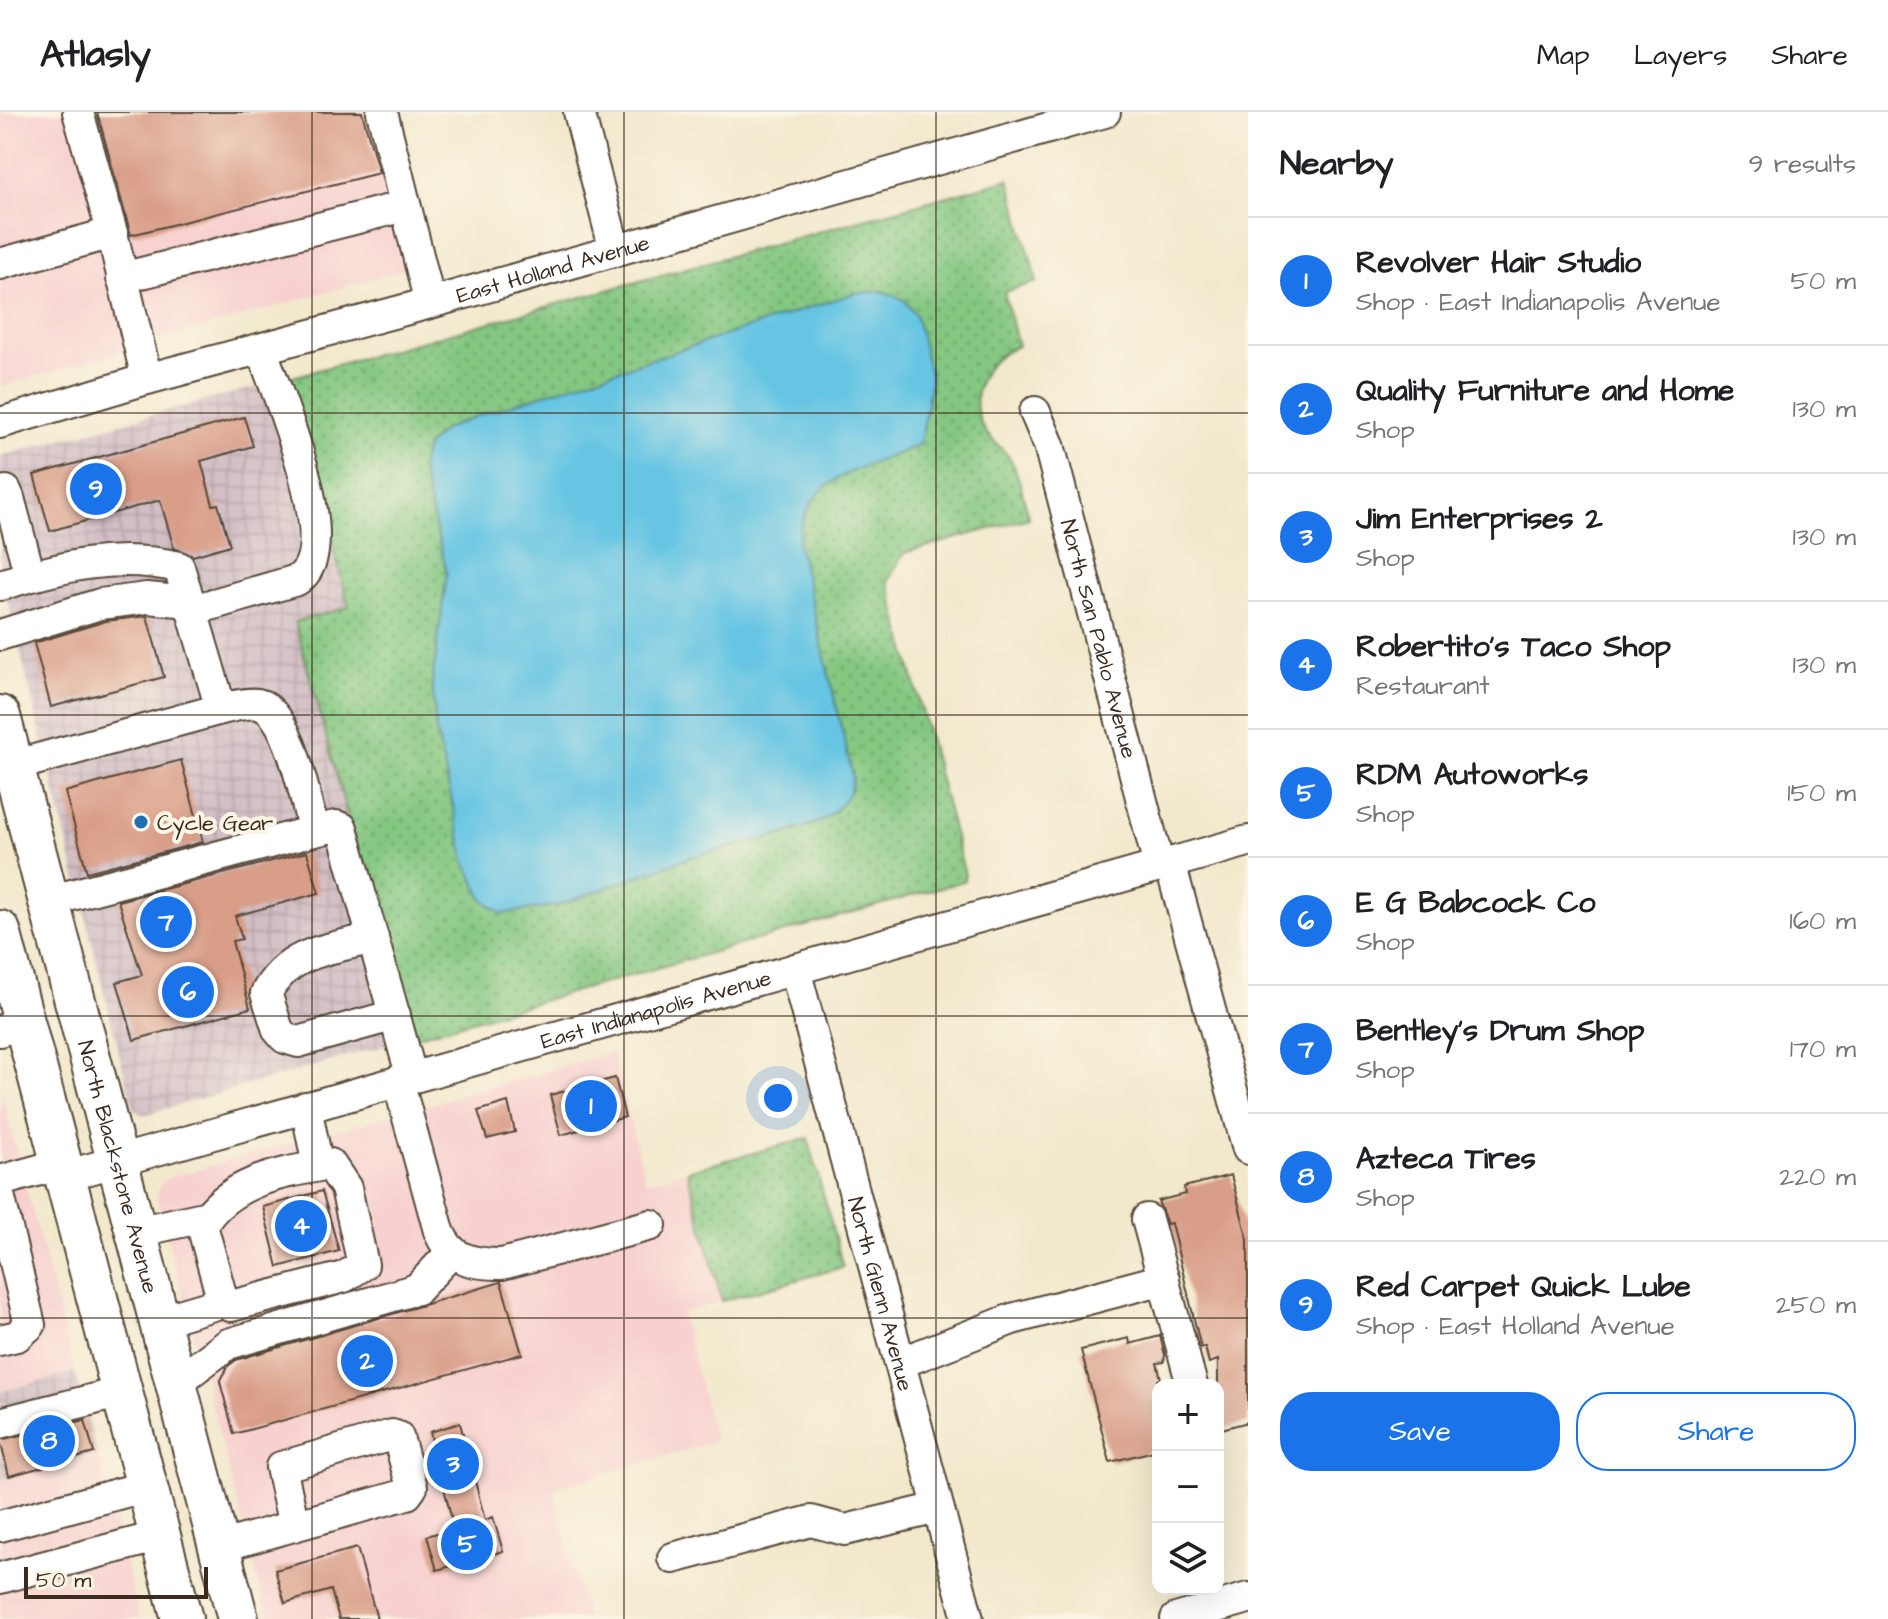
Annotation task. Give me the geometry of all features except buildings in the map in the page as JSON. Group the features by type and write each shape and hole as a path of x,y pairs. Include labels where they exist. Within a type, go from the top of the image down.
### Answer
{"main road":[{"name":"North Blackstone Avenue","path":"0,716 238,1619"},
{"path":"2,951 12,1027 63,1170 182,1619"}],"street":[{"path":"78,112 112,233 147,379"},
{"path":"382,112 430,303"},
{"path":"579,112 615,251"},
{"name":"East Holland Avenue","path":"0,423 147,379 430,303 1105,112"},
{"path":"122,278 405,206"},
{"path":"0,264 112,233"},
{"path":"0,635 100,604 147,598 192,606 297,580 309,567 313,520 309,484 261,349"},
{"name":"North San Pablo Avenue","path":"1035,412 1049,445 1165,865 1248,1149"},
{"path":"2,485 30,576"},
{"path":"0,585 75,563 119,559 179,567 221,709"},
{"path":"13,766 221,709 256,703 273,711 284,727 314,831"},
{"path":"49,901 314,831 336,826 342,828 395,1015 405,1080 445,1246 478,1264 502,1264 651,1225"},
{"name":"East Indianapolis Avenue","path":"0,1181 117,1161 1248,841"},
{"path":"373,938 292,961 277,975 266,993 285,1038 298,1042 395,1015"},
{"name":"North Glenn Avenue","path":"795,969 968,1619"},
{"path":"306,1107 318,1166"},
{"path":"159,1321 223,1302 231,1306 344,1277 363,1265 346,1188 330,1164 262,1177 214,1206 202,1225 223,1302"},
{"path":"0,1199 30,1325 17,1336 0,1340"},
{"path":"136,1232 208,1216"},
{"path":"1147,1219 1190,1379"},
{"path":"176,1383 228,1344 417,1289 452,1252"},
{"path":"900,1363 1012,1319 1164,1279"},
{"path":"0,1423 122,1392"},
{"path":"0,1526 147,1486"},
{"path":"673,1558 811,1521 845,1530 938,1508"},
{"path":"219,1547 294,1526"},
{"path":"0,1578 160,1536"},
{"path":"1176,1619 1248,1598"}],"shaded area":[{"path":"0,112 386,112 425,263 0,387"},
{"path":"289,378 349,607 295,623 408,1039 144,1115 133,1109 0,569 0,456"},
{"path":"612,1053 646,1182 687,1171 722,1301 681,1313 715,1442 553,1488 587,1619 268,1619 157,1198 160,1184 168,1178"},
{"path":"0,1088 75,1372 0,1392"},
{"path":"75,1372 97,1454 0,1480 0,1392"},
{"path":"97,1454 140,1619 0,1619 0,1480"}],"green space":[{"path":"1009,179 1037,282 1004,292 1018,346 995,360 987,369 980,381 976,405 985,431 1013,464 1029,518 904,553 888,581 965,875 964,881 408,1039 295,622 349,607 289,378"},
{"path":"808,1138 843,1267 722,1301 687,1171"}],"water":[{"path":"882,291 903,299 916,316 931,378 922,436 918,445 840,477 825,488 812,502 803,520 798,544 853,777 849,793 836,810 822,821 782,835 690,857 559,905 502,914 483,899 466,864 436,730 432,683 447,573 421,469 426,447 445,429 480,415 855,293"}],"place":[{"name":"Red Carpet Quick Lube","path":"96,489"},
{"name":"Cycle Gear","path":"141,822"},
{"name":"Bentley's Drum Shop","path":"166,922"},
{"name":"E G Babcock Co","path":"188,992"},
{"name":"Revolver Hair Studio","path":"591,1106"},
{"name":"Robertito's Taco Shop","path":"301,1226"},
{"name":"Quality Furniture and Home","path":"367,1361"},
{"name":"Azteca Tires","path":"49,1441"},
{"name":"Jim Enterprises 2","path":"453,1464"},
{"name":"RDM Autoworks","path":"467,1544"}]}
